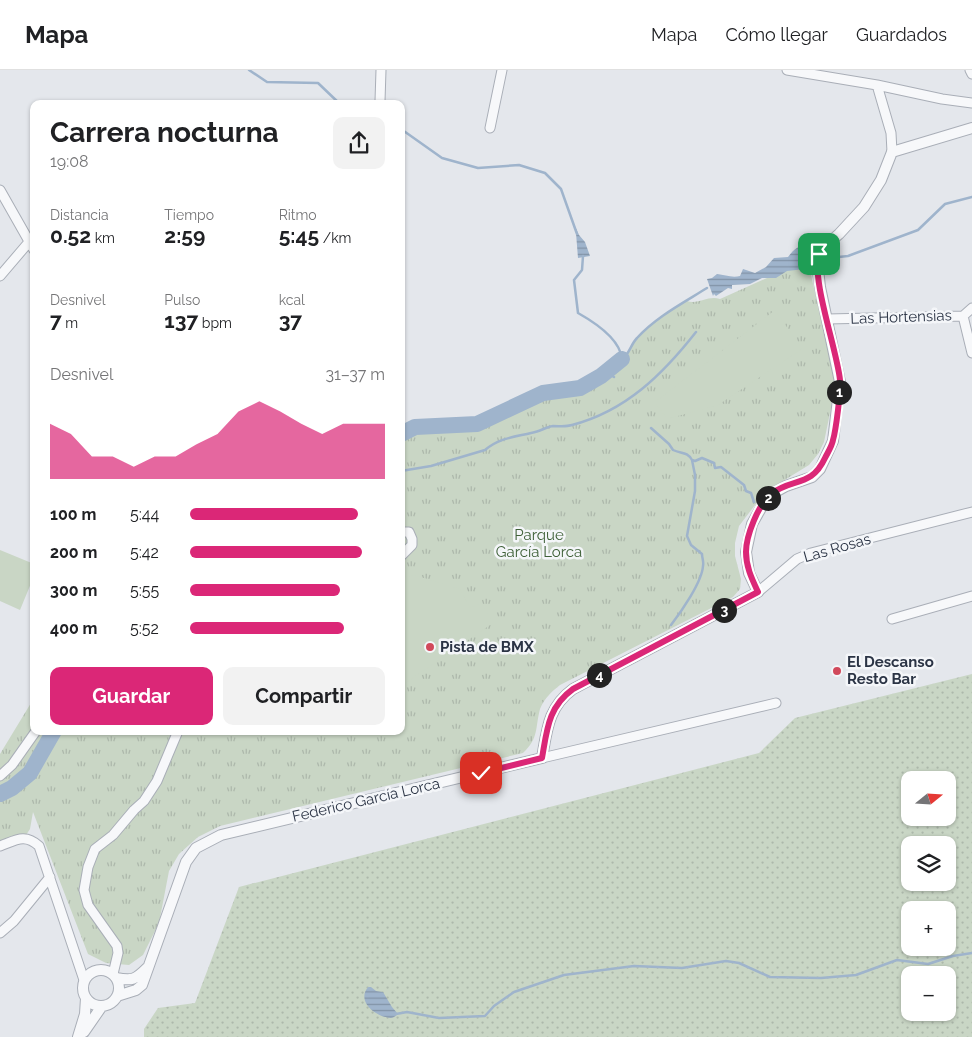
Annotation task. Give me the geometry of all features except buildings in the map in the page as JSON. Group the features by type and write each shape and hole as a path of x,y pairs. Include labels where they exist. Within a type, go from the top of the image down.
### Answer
{"street":[{"path":"380,100 381,70"},
{"path":"490,128 502,70"},
{"path":"787,70 878,85 972,104"},
{"path":"970,70 972,74"},
{"path":"758,592 749,573 746,552 752,524 770,495 786,486 812,477 820,469 833,441 840,382 820,287 818,260 819,254 824,247 864,207 881,180 892,152 891,134 878,85"},
{"path":"892,152 972,128"},
{"path":"0,190 29,242 0,276"},
{"name":"Las Hortensias","path":"827,319 963,316 972,308"},
{"path":"963,316 972,353"},
{"name":"Las Rosas","path":"542,758 549,719 563,696 758,592 796,559 811,553 972,512"},
{"path":"405,532 408,532 412,539 412,545 405,552"},
{"path":"892,619 972,596"},
{"name":"Federico García Lorca","path":"79,1037 102,1006 113,1002 117,996 142,986 186,862 196,848 209,840 221,835 776,703"},
{"path":"0,776 12,765 33,735"},
{"path":"117,996 119,984 114,976 118,953 117,946 88,905 84,890 88,867 95,849 114,834 144,800 157,781 176,735"},
{"path":"0,846 24,838 32,839 39,846 84,980"},
{"path":"0,931 14,921 50,877"},
{"name":"Federico García Lorca","path":"79,1037 85,1014 84,980 89,974 102,970 131,981 140,976 151,964"},
{"path":"86,998 92,1003 102,1006"}],"green space":[{"name":"Parque García Lorca","path":"805,261 811,275 836,384 824,442 818,454 809,465 765,492 739,526 735,543 735,556 741,579 740,589 733,597 560,685 548,696 542,705 536,732 532,742 523,753 220,826 198,837 179,854 169,871 159,923 143,955 129,965 106,963 88,954 33,812 30,829 24,838 0,846 0,754 30,705 30,735 405,735 405,432 415,427 477,424 543,393 580,388 601,376 625,357 636,338 661,316 687,301 695,302 711,298 720,299"},
{"path":"775,310 802,349 718,405 667,419 655,402"},
{"path":"0,550 30,562 30,586 20,610 0,601"},
{"name":"Pista de BMX","path":"414,575 460,589 470,608 481,603 493,623 405,683 405,577"},
{"path":"972,674 972,1037 144,1037 144,1029 158,1008 195,1003 239,887 759,753 795,718"}],"water":[{"path":"573,222 579,235 585,242 590,256 578,258"},
{"path":"808,244 805,249 805,269 787,271 776,278 762,278 750,284 732,285 732,289 728,288 713,296 707,279 717,274 731,277 740,276 743,269 755,273 766,267 774,258 788,257 796,248"},
{"path":"368,987 383,992 398,1014 392,1018 385,1017 369,1008 364,998"}],"waterway":[{"path":"249,70 267,82 318,83 336,100"},
{"path":"405,132 442,158 478,168 519,165 545,173 561,189 577,234"},
{"path":"820,259 848,256 918,230 945,204 972,197"},
{"path":"583,256 582,270 574,280 578,313 598,326 611,338 617,345 622,359"},
{"path":"803,262 814,260"},
{"path":"622,359 644,330 707,288"},
{"path":"405,470 431,466 485,450 507,438 553,426 570,426 610,410 642,389 657,376 696,332"},
{"path":"405,432 415,427 477,424 543,393 580,388 601,376 622,359"},
{"path":"601,376 609,374 614,377"},
{"path":"651,428 673,450 686,454 692,460 695,461 702,458 714,463 715,468 721,467 744,485 746,491 751,493 754,502"},
{"path":"671,625 685,605 702,573 702,554 691,545 687,536 695,491 695,475 692,460"},
{"path":"0,794 12,788 30,773 52,735"},
{"path":"396,1014 407,1012 439,1018 485,1016 494,1006 514,992 564,975 634,966 682,968 726,961 739,963 770,977 821,978 856,975 897,960 928,964 953,956 972,953"}],"place":[{"name":"Pista de BMX","path":"430,647"},
{"name":"El Descanso Resto Bar","path":"837,671"}],"route":[{"path":"481,773 542,758 549,719 563,696 758,592 749,573 746,552 752,524 770,495 786,486 812,477 820,469 833,441 840,382 820,287 819,254"}]}
